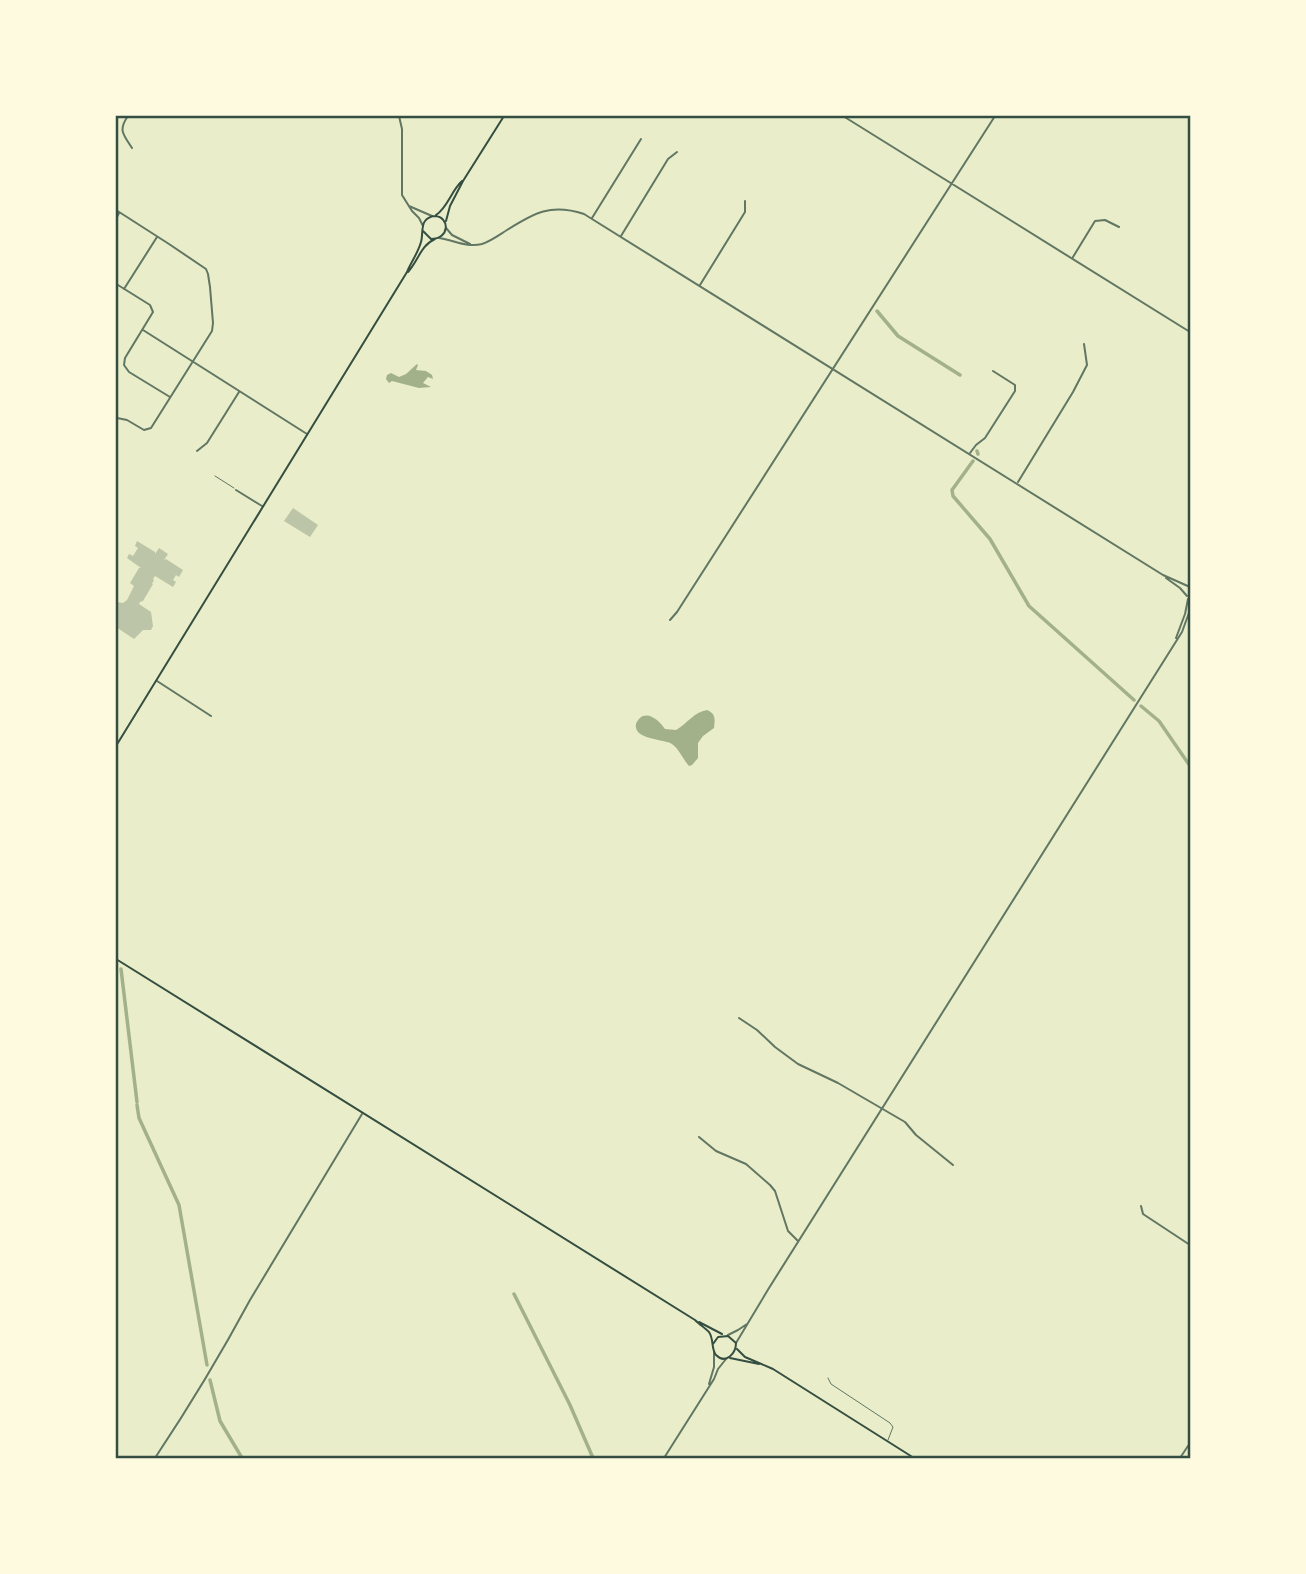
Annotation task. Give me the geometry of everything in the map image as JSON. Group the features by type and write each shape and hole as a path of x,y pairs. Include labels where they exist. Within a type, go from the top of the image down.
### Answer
{"main road":[{"path":"407,272 418,260 425,245 445,233 448,212 463,181 504,116"},
{"path":"116,746 407,272 419,249 425,220 444,208 455,188 463,181"},
{"path":"433,216 442,219 446,225"},
{"path":"423,229 428,237 437,239"},
{"path":"116,959 695,1320 732,1337 742,1355 763,1364 914,1458"},
{"path":"695,1320 709,1332 714,1351 719,1357 763,1364"},
{"path":"713,1343 718,1337 726,1335"},
{"path":"727,1358 734,1354 736,1346"}],"street":[{"path":"128,116 121,128 132,148"},
{"path":"399,116 402,130 400,187 408,206 419,218 423,229"},
{"path":"843,116 1191,332"},
{"path":"670,620 995,116"},
{"path":"592,218 641,139"},
{"path":"621,236 668,159 677,152"},
{"path":"700,285 745,212 745,201"},
{"path":"408,206 433,216"},
{"path":"437,239 466,245 483,244 531,215 549,209 567,209 592,218 1163,575 1191,589 1176,640"},
{"path":"116,210 203,266 208,274 213,327 153,426 147,430 141,429 127,420 117,418"},
{"path":"116,219 119,212"},
{"path":"1072,258 1095,221 1105,220 1119,227"},
{"path":"446,225 452,235 470,245"},
{"path":"124,289 157,236"},
{"path":"118,285 152,308 151,316 125,358 124,365 129,372 170,398"},
{"path":"143,330 307,435"},
{"path":"1017,483 1087,365 1084,344"},
{"path":"970,453 976,444 985,438 1015,391 1015,385 993,371"},
{"path":"197,451 207,443 239,391"},
{"path":"236,489 263,507"},
{"path":"1163,575 1180,588 1191,603"},
{"path":"736,1346 747,1323 1119,734 1182,632 1191,610"},
{"path":"156,681 211,716"},
{"path":"740,1018 798,1065 838,1083 905,1122 916,1136 953,1165"},
{"path":"155,1458 363,1113"},
{"path":"699,1137 716,1151 750,1167 770,1185 775,1191 788,1231 799,1241"},
{"path":"1141,1206 1143,1214 1191,1245"},
{"path":"726,1335 747,1323"},
{"path":"709,1385 714,1351"},
{"path":"664,1458 720,1365 727,1358"},
{"path":"1180,1458 1191,1443"}],"lane":[{"path":"215,476 236,489"},
{"path":"828,1378 831,1384 890,1423 893,1431 887,1442"}],"shaded area":[{"path":"417,364 416,370 432,375 433,379 428,377 423,383 431,387 419,388 392,381 389,383 386,379 391,373 399,377 406,374"},
{"path":"707,710 714,717 714,728 698,743 698,758 689,766 672,744 644,736 636,729 638,720 646,715 656,719 665,729 676,730 695,715"}],"building":[{"path":"293,508 318,525 310,537 284,521"},
{"path":"137,541 155,554 159,548 168,554 164,560 183,570 179,577 176,575 173,580 176,582 173,587 155,576 153,584 139,604 151,612 153,626 151,630 143,630 134,639 116,627 116,602 123,603 127,600 134,586 130,583 141,568 127,558 129,554 133,556 138,548 135,546"}],"waterway":[{"path":"877,311 898,336 960,375"},
{"path":"973,461 952,490 953,496 990,539 1029,606 1134,700"},
{"path":"1141,706 1159,721 1190,766"},
{"path":"121,969 137,1102"},
{"path":"137,1105 139,1118 179,1205 207,1365"},
{"path":"514,1294 570,1405 593,1458"},
{"path":"210,1380 220,1421 242,1458"}]}
